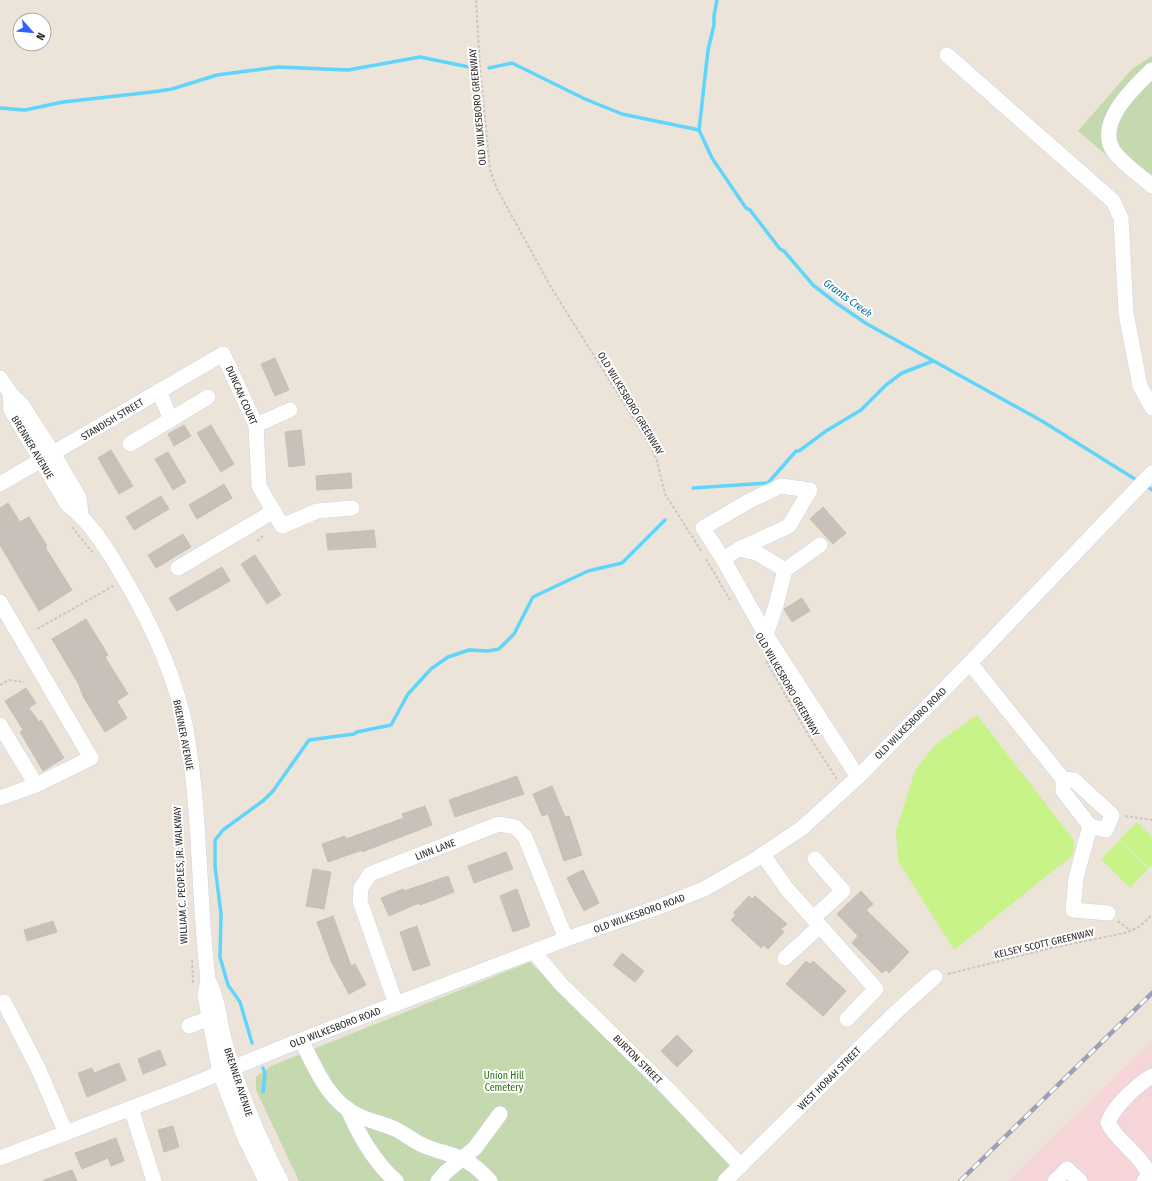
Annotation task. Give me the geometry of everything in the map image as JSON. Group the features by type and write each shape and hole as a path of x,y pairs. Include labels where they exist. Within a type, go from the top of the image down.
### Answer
{"street":[{"path":"947,55 1113,201 1121,218 1126,313 1140,386 1152,408"},
{"path":"1152,70 1116,111 1110,124 1107,137 1114,151 1152,186"},
{"name":"STANDISH STREET","path":"0,484 223,354"},
{"name":"DUNCAN COURT","path":"223,354 256,425 259,486 282,526 317,511 352,508"},
{"name":"BRENNER AVENUE","path":"0,378 10,393 22,405 75,518 118,568 145,612 175,688 186,729 198,824 208,980 204,995 209,1018 227,1070 245,1138 266,1181"},
{"path":"159,391 171,420"},
{"path":"130,444 208,397"},
{"path":"256,425 290,410"},
{"name":"OLD WILKESBORO ROAD","path":"0,1158 131,1108 301,1040 535,953 566,939 664,905 704,889 763,855 802,828 858,777 970,663 1152,473"},
{"path":"723,559 739,549 789,526 810,490 781,486 749,501 702,528 723,559 766,635 858,777"},
{"path":"178,568 274,511"},
{"path":"766,635 785,570 820,545"},
{"path":"739,549 757,553 785,570"},
{"path":"0,602 91,758 36,785 0,798"},
{"path":"970,663 1063,778 1063,791 1090,826 1106,830 1112,815 1074,780 1063,778"},
{"path":"0,725 36,785"},
{"name":"LINN LANE","path":"396,1004 360,901 362,888 370,874 499,824 515,827 525,837 566,939"},
{"path":"1090,826 1076,878 1073,910 1108,913"},
{"path":"763,855 787,889 876,989 846,1019"},
{"path":"785,958 843,890 815,859"},
{"name":"BURTON STREET","path":"535,953 560,983 667,1088 741,1166"},
{"name":"WEST HORAH STREET","path":"726,1181 896,1012 935,977"},
{"name":"BRENNER AVENUE","path":"208,980 215,992 224,1038 227,1070 281,1181"},
{"path":"4,1002 38,1068 66,1133"},
{"path":"189,1026 209,1018"},
{"path":"301,1040 326,1086 348,1109 356,1114 397,1130 426,1147 464,1158 472,1163 490,1181"},
{"path":"1144,1181 1149,1176 1147,1167 1113,1133 1108,1123 1110,1116 1116,1108 1145,1080 1152,1076"},
{"path":"131,1108 154,1181"},
{"path":"348,1109 352,1121 365,1141 386,1171 396,1181"},
{"path":"438,1181 482,1140 500,1114"},
{"path":"1055,1181 1067,1169 1080,1181"}],"path":[{"name":"OLD WILKESBORO GREENWAY","path":"476,0 480,67 490,170 498,190 552,289 650,445 657,461 665,494 731,601"},
{"path":"75,518 95,556"},
{"path":"257,541 263,536"},
{"path":"112,579 119,590"},
{"path":"37,629 116,585"},
{"name":"OLD WILKESBORO GREENWAY","path":"762,655 812,741 844,790"},
{"path":"0,685 9,680 24,682"},
{"path":"1112,815 1152,820"},
{"path":"1108,913 1131,931"},
{"name":"KELSEY SCOTT GREENWAY","path":"935,977 1051,948 1131,931 1139,927 1152,915"},
{"name":"WILLIAM C. PEOPLES, JR. WALKWAY","path":"191,953 193,984"}],"shaded area":[{"path":"1152,1041 1152,1181 1008,1181"}],"green space":[{"path":"1152,56 1152,194 1078,131 1132,69"},
{"path":"977,715 1074,840 1073,855 954,950 898,861 896,831 915,770 936,744"},
{"path":"1137,822 1152,837 1152,865 1149,868 1119,840"},
{"path":"1119,841 1148,869 1130,888 1101,859"},
{"name":"Union Hill Cemetery","path":"530,962 734,1167 718,1181 299,1181 256,1090 256,1077 271,1066"}],"building":[{"path":"275,358 289,390 275,396 261,364"},
{"path":"184,425 191,436 174,446 168,434"},
{"path":"211,425 234,464 221,472 197,433"},
{"path":"301,430 305,465 289,467 285,432"},
{"path":"111,450 133,486 119,494 98,458"},
{"path":"168,452 186,482 173,490 155,459"},
{"path":"351,473 352,488 317,490 316,476"},
{"path":"224,484 232,498 197,519 189,505"},
{"path":"161,496 169,509 134,530 126,517"},
{"path":"8,503 20,522 29,517 47,546 45,547 72,590 39,611 0,545 0,508"},
{"path":"823,507 846,533 833,544 810,519"},
{"path":"374,530 376,547 328,550 326,534"},
{"path":"183,534 191,547 156,568 148,555"},
{"path":"255,555 281,595 267,604 241,564"},
{"path":"222,567 230,581 177,611 169,598"},
{"path":"802,598 810,611 792,622 784,609"},
{"path":"86,619 108,655 105,657 128,694 117,701 127,718 105,732 84,698 78,683 52,639"},
{"path":"26,688 36,703 29,708 39,722 41,720 64,758 43,771 20,732 23,730 5,701"},
{"path":"517,776 524,794 455,817 449,800"},
{"path":"552,786 565,817 569,816 582,855 564,861 548,814 542,816 533,794"},
{"path":"425,806 432,825 362,852 362,850 328,862 322,844 345,836 346,839 404,818 402,814"},
{"path":"506,852 513,869 474,883 468,866"},
{"path":"313,869 331,872 324,909 306,906"},
{"path":"583,870 599,903 584,911 567,878"},
{"path":"448,876 454,892 420,905 419,903 389,916 381,898 403,889 404,891"},
{"path":"517,889 530,926 513,932 500,896"},
{"path":"861,891 873,904 866,910 909,952 889,973 886,970 882,973 852,943 858,936 837,914"},
{"path":"749,896 752,899 755,896 787,924 781,929 784,932 768,949 764,945 761,948 731,920 736,915 733,913"},
{"path":"333,916 351,966 355,964 366,985 349,994 331,961 317,922"},
{"path":"53,921 57,932 27,941 24,930"},
{"path":"417,926 430,965 413,971 400,932"},
{"path":"622,953 644,971 635,982 613,965"},
{"path":"806,961 810,964 813,961 846,991 823,1016 786,984"},
{"path":"677,1035 693,1051 677,1067 661,1051"},
{"path":"160,1050 166,1065 143,1074 138,1059"},
{"path":"119,1063 126,1080 87,1097 78,1073 92,1068 94,1073"},
{"path":"173,1126 179,1147 164,1152 158,1130"},
{"path":"116,1138 124,1161 111,1166 108,1158 82,1169 75,1153"},
{"path":"72,1170 77,1181 44,1181 44,1180"}],"waterway":[{"name":"Grants Creek","path":"717,0 714,25 708,50 699,130 712,158 746,208 750,210 780,249 784,251 813,285 867,324 1042,421 1138,481"},
{"path":"0,108 25,110 63,102 152,92 172,89 217,75 278,67 348,70 420,57 469,67"},
{"path":"489,68 512,63 585,99 622,114 699,130"},
{"path":"693,488 768,483 796,451 799,451 826,431 861,410 886,385 902,373 933,361"},
{"name":"Grants Creek","path":"1145,485 1152,490"},
{"path":"252,1043 240,1002 228,985 220,957 221,914 215,866 215,840 223,830 264,800 273,791 309,740 354,734 357,732 391,725 408,694 431,669 448,657 469,650 488,651 499,649 514,634 533,597 588,571 622,563 665,520"},
{"path":"263,1068 265,1074 263,1092"}],"railway":[{"path":"960,1181 1152,993"}]}
